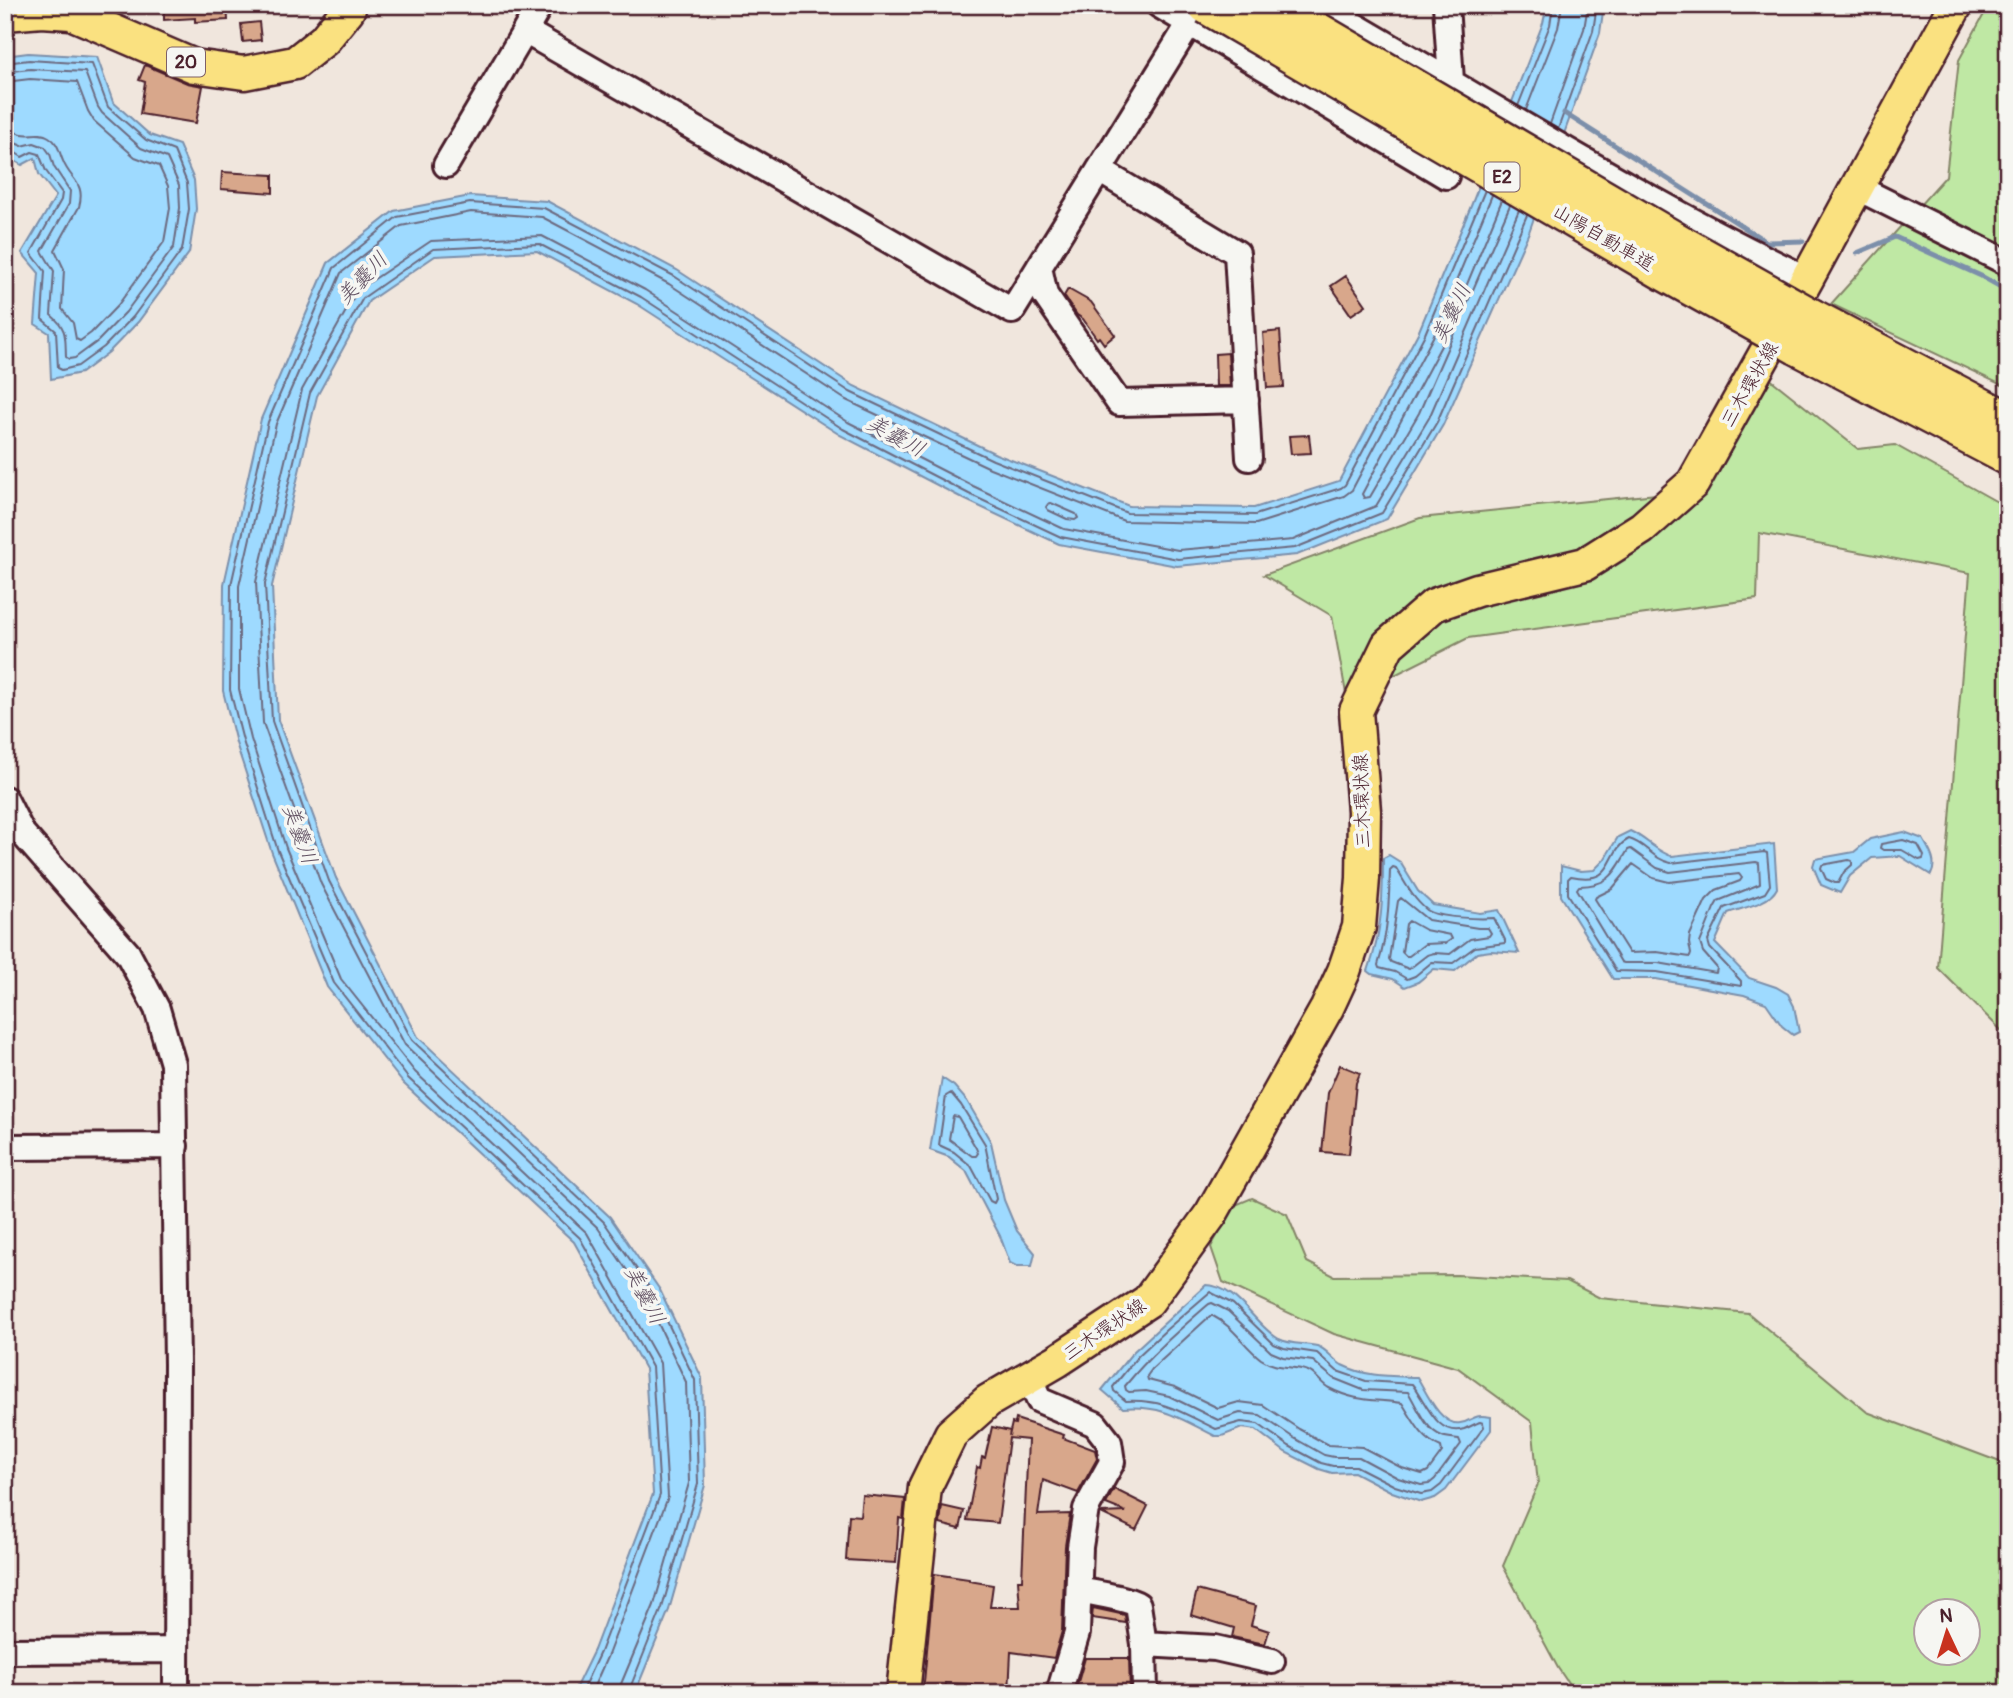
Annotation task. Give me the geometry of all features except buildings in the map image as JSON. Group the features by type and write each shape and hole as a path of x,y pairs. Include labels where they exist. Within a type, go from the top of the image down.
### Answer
{"highway":[{"name":"山陽自動車道","path":"1272,5 1670,238 1805,332 2008,456"},
{"name":"山陽自動車道","path":"1199,11 1667,273 2008,421"}],"main road":[{"name":"20","path":"5,14 44,8 71,13 194,66 244,73 295,63 324,40 350,5"},
{"name":"三木環状線","path":"903,1693 925,1487 951,1434 988,1401 1148,1301 1211,1214 1327,1008 1344,971 1359,927 1364,811 1356,711 1388,645 1434,605 1476,590 1585,564 1642,528 1693,483 1956,5"}],"street":[{"path":"446,165 540,5"},
{"path":"1158,5 1199,11 1446,176"},
{"path":"1319,5 1735,245 1807,279"},
{"path":"1446,5 1451,80"},
{"path":"525,31 1012,311 1199,11"},
{"path":"1099,170 1237,253 1249,458"},
{"path":"1856,187 2008,263"},
{"path":"1039,267 1045,295 1119,403 1246,400"},
{"path":"5,799 14,838 128,954 157,1009 173,1064 177,1364 176,1693"},
{"path":"5,1147 175,1146"},
{"path":"1028,1376 1039,1400 1095,1424 1109,1442 1112,1462 1086,1509 1080,1547 1077,1633 1059,1693"},
{"path":"1079,1590 1117,1599 1129,1599 1138,1605 1144,1644 1145,1693"},
{"path":"1144,1644 1214,1648 1272,1661"},
{"path":"5,1651 176,1650"}],"green space":[{"path":"1989,5 2008,5 2008,388 1831,304 1946,176 1959,60"},
{"path":"1769,378 1858,449 1895,445 2008,508 2008,1037 1938,968 1970,573 1759,533 1757,599 1468,638 1347,699 1332,616 1264,575 1420,518 1706,489"},
{"path":"1252,1198 1287,1214 1307,1262 1334,1276 1457,1275 1567,1281 1600,1298 1748,1313 1867,1412 2008,1465 2008,1693 1575,1693 1558,1668 1503,1566 1538,1484 1532,1422 1458,1368 1334,1334 1223,1282 1211,1247 1233,1206"}],"water":[{"name":"美嚢川","path":"1547,5 1604,5 1600,33 1529,232 1443,425 1387,519 1297,555 1177,566 1059,544 840,435 637,304 537,251 435,256 369,301 317,396 272,586 278,720 336,878 418,1037 610,1217 660,1290 702,1378 705,1485 669,1610 635,1693 573,1693 594,1650 653,1494 645,1369 574,1242 403,1083 327,987 272,853 236,743 223,691 224,584 261,419 328,263 394,211 470,196 547,201 677,270 854,386 996,454 1129,506 1254,508 1339,481 1419,331 1543,23"},
{"path":"28,53 97,57 113,102 150,135 179,145 194,180 196,209 189,253 138,322 109,352 81,373 51,379 49,333 35,324 39,273 22,253 56,196 39,174 35,158 22,165 5,155 5,56"},
{"path":"1630,831 1672,856 1774,844 1777,888 1768,898 1728,913 1715,943 1749,978 1788,994 1794,1006 1799,1032 1793,1035 1782,1026 1766,1003 1744,995 1656,979 1613,979 1561,896 1561,866 1581,871 1594,870 1604,860 1618,837"},
{"path":"1904,832 1923,839 1934,865 1931,875 1900,856 1872,858 1850,876 1840,893 1821,885 1813,866 1815,859 1854,852 1870,839"},
{"path":"1389,855 1400,862 1418,891 1433,905 1480,913 1499,910 1519,953 1477,953 1455,971 1434,969 1418,982 1405,987 1393,979 1368,971 1379,929 1383,858"},
{"path":"942,1078 954,1086 967,1101 991,1142 1004,1200 1017,1231 1035,1253 1032,1266 1016,1266 1010,1263 1000,1236 966,1171 949,1157 930,1150"},
{"path":"1206,1285 1217,1287 1237,1299 1279,1339 1317,1346 1342,1365 1360,1372 1417,1377 1434,1406 1446,1419 1460,1423 1476,1417 1491,1417 1491,1430 1446,1490 1435,1498 1421,1502 1392,1492 1354,1472 1332,1473 1319,1469 1285,1452 1256,1430 1242,1428 1215,1436 1161,1411 1123,1408 1102,1390 1133,1352"}],"waterway":[{"path":"1564,113 1767,242 1803,241"},
{"path":"1857,253 1895,237 2008,291"}]}
